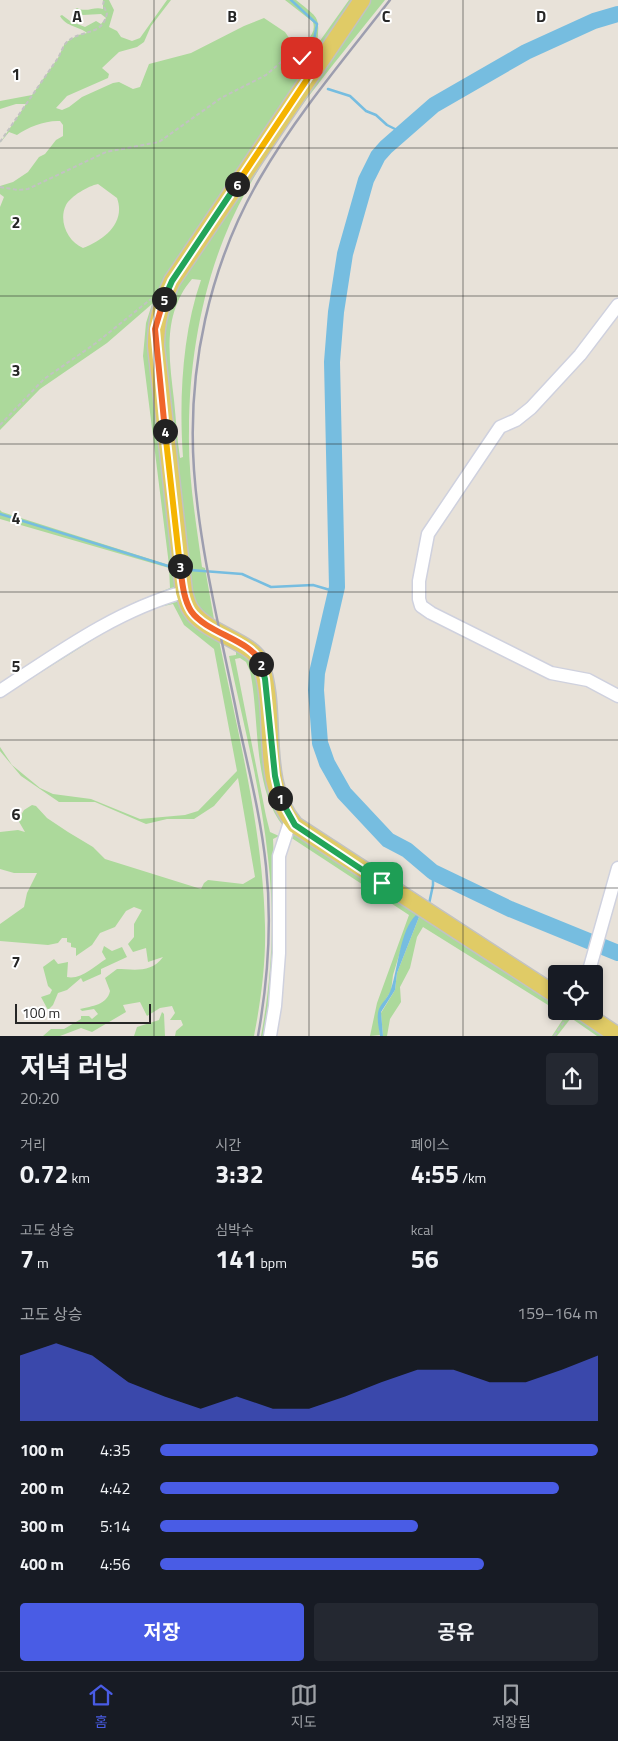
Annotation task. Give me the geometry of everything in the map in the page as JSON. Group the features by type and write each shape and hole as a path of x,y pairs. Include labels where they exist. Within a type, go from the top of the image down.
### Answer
{"main road":[{"path":"362,0 172,281 158,316 155,329 156,346 184,592 191,610 201,620 250,650 259,659 265,679 277,791 290,819 347,860 548,990"},
{"path":"594,1020 618,1036"}],"street":[{"path":"618,305 580,355 531,408 516,420 500,427 464,479 428,534 419,599 421,606 431,613 532,664 551,673 588,680 618,696"},
{"path":"0,691 90,634 134,609 184,592"},
{"path":"270,1036 275,1006 279,953 279,856 290,819"},
{"path":"591,965 618,868"}],"path":[{"path":"0,142 58,58 65,44 78,35 93,32 104,22 107,12 103,5 104,0"},
{"path":"0,187 18,190 28,189 106,152 159,142 221,98 266,75 294,50 304,60 316,66"},
{"path":"0,425 44,379 96,343 152,298"},
{"path":"554,1036 566,1020"}],"green space":[{"path":"103,0 109,0 114,10 109,27 117,31 121,37 132,41 140,38 167,0 171,0 151,26 144,42 137,47 119,52 102,68 109,74 108,78 67,96 56,108 62,110 69,107 82,97 113,83 119,82 133,89 140,87 149,64 191,53 264,18 285,32 294,45 302,42 312,34 313,22 285,0 290,0 316,24 311,55 307,60 312,63 159,298 178,587 99,623 135,602 170,588 169,568 0,519 0,510 169,565 143,356 146,323 152,304 107,343 40,389 0,430 0,207 4,197 0,194 0,186 13,182 28,172 39,157 45,154 56,140 63,136 63,125 60,121 49,122 26,129 17,135 9,132 0,143 26,104 16,104 0,109 0,101 32,95 58,58 65,43 78,35 87,33 69,24 60,16 62,15 70,21 85,27 96,21 101,24 106,18 101,14 83,15 74,10 77,8 84,10 103,9","holes":["98,184 117,198 119,207 116,223 105,235 83,248 73,241 66,230 63,218 66,205 72,198 85,189"]},
{"path":"292,0 296,0 316,18 318,23 317,45 349,0 354,0 314,60 312,48 317,23"},
{"path":"369,0 385,0 318,84 255,175 224,238 208,284 202,309 191,382 189,448 193,499 202,567 205,568 215,625 200,610 191,591 165,379 163,327 174,291","holes":["192,279 201,280 190,323 183,368 181,413 183,457 180,458 170,368 170,336 172,321 182,292"]},
{"path":"173,598 179,599 194,624 219,640 255,818 263,890 265,954 263,981 254,1036 175,1036 176,1031 183,1025 181,1020 170,1020 175,1013 172,1006 160,1008 147,1016 140,1002 123,1005 126,1012 92,1032 81,1028 60,1036 43,1036 51,1029 64,1029 81,1019 81,1016 89,1016 92,1019 98,1014 94,1009 82,1011 80,1009 98,1004 106,999 110,991 105,978 117,969 135,970 147,968 153,966 163,957 148,962 146,948 133,952 128,944 134,937 134,924 142,910 134,907 126,911 115,927 100,933 92,945 76,956 76,948 71,947 71,943 67,942 67,938 62,938 58,943 48,945 0,941 0,924 24,907 27,893 37,873 14,873 0,869 0,832 18,830 25,832 18,820 24,810 32,805 36,806 47,818 93,847 105,859 201,889 208,880 243,884 255,877 238,778 214,806 194,819 167,819 146,824 95,802 59,802 21,776 0,751 0,747 12,765 40,788 53,794 91,799 140,819 185,815 198,811 237,771 214,649 184,625 173,604 145,610 118,624 0,698 0,694 8,688 108,624 151,605"},
{"path":"236,650 250,660 254,667 284,821 283,826 273,810 266,792 259,751 250,671 246,662 240,658 235,659 266,816 270,832 279,836 273,839 277,925 266,1036 261,1036 270,970 272,925 270,880 265,833 256,782 229,656 236,655"},
{"path":"291,830 548,999 548,1005 423,927 417,937 410,968 400,987 401,1002 390,1019 387,1036 383,1036 381,1013 380,1035 370,1036 377,1003 409,915 287,835","holes":["415,917 419,917 397,973 395,990 381,1013 382,1005 391,991 393,975 404,939"]},
{"path":"104,946 112,951 122,947 127,957 101,969 101,974 83,982 81,978 67,990 58,993 53,1005 48,1010 41,997 50,994 52,990 48,986 43,967 54,959 58,964 68,962 67,977 77,976 88,972 106,959 102,952"},
{"path":"162,1012 164,1014 165,1036 134,1036 137,1027 159,1020"},
{"path":"562,1020 569,1020 557,1036 552,1036"},
{"path":"574,1020 581,1020 606,1036 597,1036"}],"water":[{"path":"416,915 419,917 397,973 395,990 381,1012 383,1036 380,1036 378,1012 390,992 406,930"}],"waterway":[{"path":"291,0 317,24 311,55"},
{"path":"618,14 594,21 526,52 434,105 386,147 378,156 366,180 345,254 336,312 332,362 337,587 317,673 316,690 320,743 327,763 344,793 388,840 407,850 433,872 510,909 618,953"},
{"path":"328,89 350,96 366,111 376,115 387,125 401,132"},
{"path":"0,514 168,566"},
{"path":"190,570 242,574 271,587 313,585 330,590 337,587"},
{"path":"429,904 433,885 433,872"}],"railway":[{"path":"258,1036 268,951 268,887 258,812 201,534 194,470 193,432 198,356 205,319 227,247 242,212 260,178 274,154 306,109 390,0"}],"route":[{"path":"302,58 316,66 172,281 161,306 155,329 156,346 170,481 184,592 188,603 194,614 210,628 250,650 259,659 265,679 268,722 277,791 290,819 295,825 382,883"}]}
